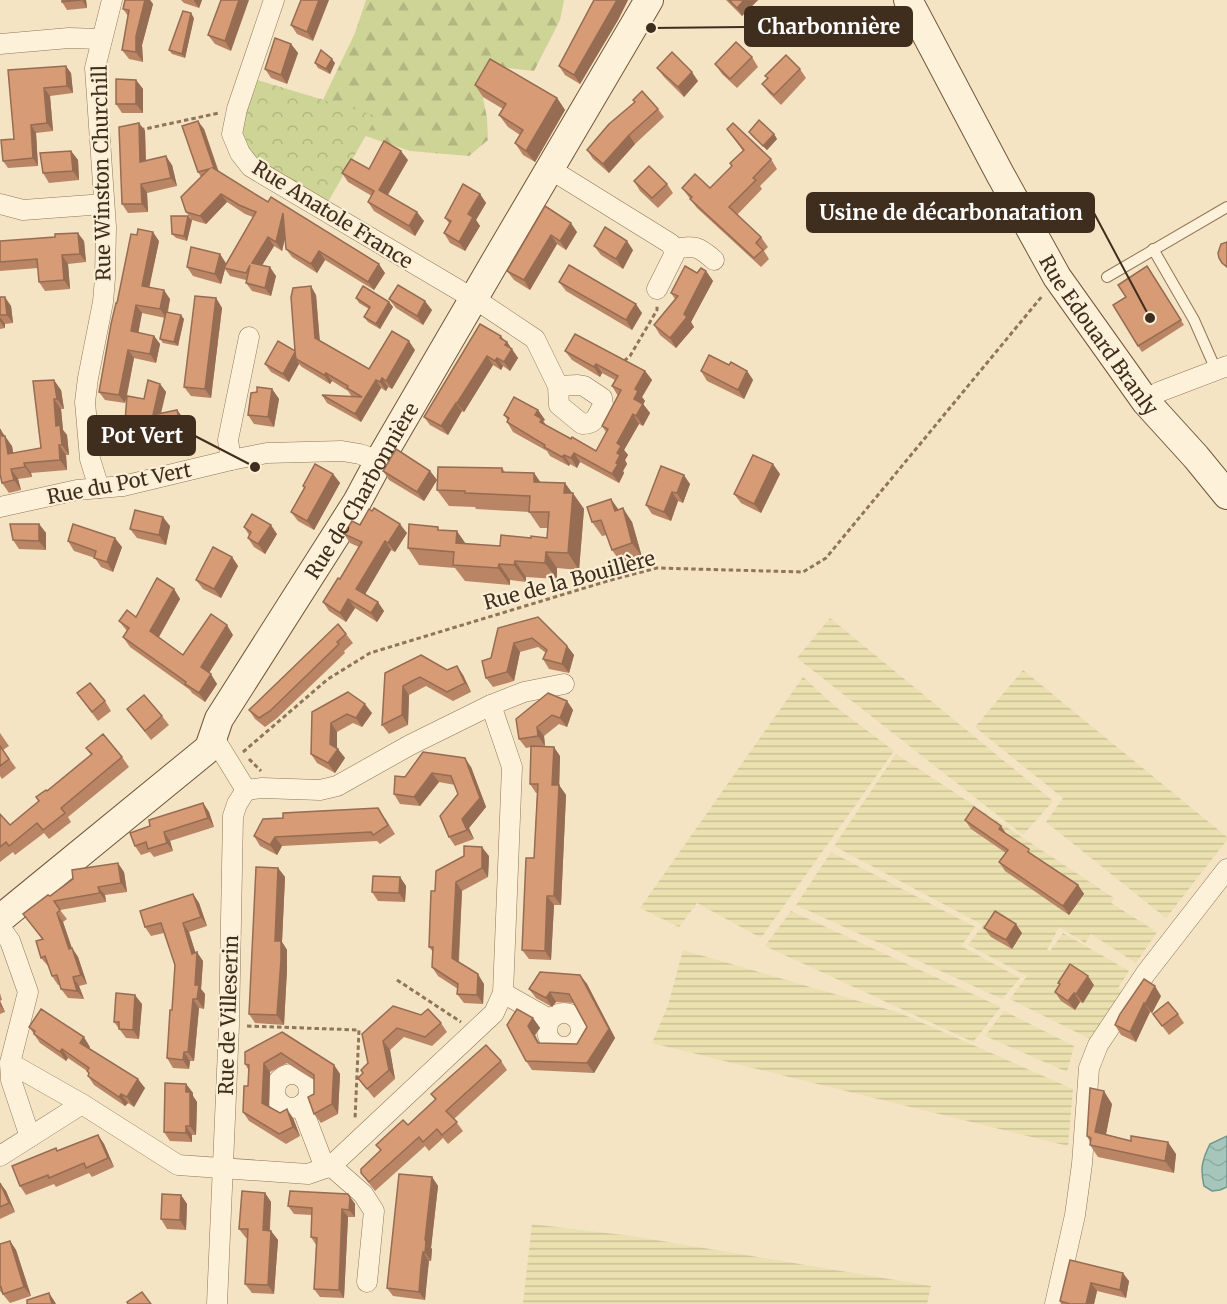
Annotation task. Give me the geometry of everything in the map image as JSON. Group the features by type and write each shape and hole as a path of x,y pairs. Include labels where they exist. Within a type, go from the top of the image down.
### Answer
{"street":[{"name":"Rue Winston Churchill","path":"99,488 90,459 86,402 88,378 103,302 106,227 95,68 112,0"},
{"name":"Rue Anatole France","path":"274,0 237,109 232,134 240,153 251,167 474,299 535,339 558,386"},
{"name":"Rue de Charbonnière","path":"0,919 209,748 219,719 357,502 650,0"},
{"name":"Rue Edouard Branly","path":"908,0 1057,277 1146,402 1227,495"},
{"path":"0,44 69,38 101,39"},
{"path":"550,169 671,244 675,254 657,288"},
{"path":"0,204 23,210 104,204"},
{"path":"673,249 691,246 700,248 714,260"},
{"path":"231,460 228,440 249,337"},
{"path":"1146,402 1159,392 1221,368"},
{"name":"Rue du Pot Vert","path":"0,507 77,490 123,486 267,453 342,451 360,454 379,461"},
{"path":"214,738 246,790 262,788 328,789 491,705 524,693 564,684"},
{"path":"10,1063 82,1104 178,1165 308,1174 328,1167 494,1013 503,993 512,767 491,705"},
{"name":"Rue de Villeserin","path":"217,1304 229,1025 232,816 246,790"},
{"path":"1055,1304 1075,1215 1082,1164 1089,1068 1098,1045 1146,973 1227,869"},
{"path":"0,927 10,941 28,992 10,1063 11,1080 30,1137"},
{"path":"503,993 549,1019"},
{"path":"0,1156 82,1104"},
{"path":"301,1105 328,1167 363,1194 374,1210 367,1282"}],"lane":[{"path":"1107,277 1227,207"},
{"path":"1153,249 1221,368"}],"path":[{"path":"139,130 237,109"},
{"name":"Rue de la Bouillère","path":"262,772 243,752 328,679 370,653 657,568 803,572 826,558 1057,277"},
{"path":"619,365 630,356 657,310 657,288"},
{"path":"397,980 475,1031"},
{"path":"229,1025 359,1030 353,1144"}],"shaded area":[{"path":"830,618 1053,801 1023,835 797,658"},
{"path":"1023,670 1227,837 1227,840 1166,918 1046,822 1063,798 975,727"},
{"path":"803,677 836,707 894,751 761,938 697,903 679,927 640,908"},
{"path":"896,754 1114,898 1111,903 1157,932 1136,963 1091,934 1085,943 1059,927 1047,950 1050,951 1063,933 1129,971 1118,988 1123,991 1092,1040 1010,999 1027,976 968,945 983,925 834,846"},
{"path":"831,852 975,927 961,946 1020,978 1002,999 796,905"},
{"path":"791,911 1001,1007 973,1042 765,946"},
{"path":"683,950 900,1013 1073,1089 1068,1146 652,1043 668,1005"},
{"path":"1004,1011 1074,1046 1067,1072 985,1036"},
{"path":"532,1224 632,1236 931,1286 927,1304 523,1304"}],"green space":[{"path":"366,0 564,0 560,20 534,71 491,66 480,83 487,118 488,140 469,156 410,151 321,121 320,106 355,33"},
{"path":"254,79 377,116 328,202 259,160 247,145 239,127"}],"water":[{"path":"1227,1136 1227,1187 1212,1191 1204,1186 1202,1169 1204,1160 1210,1144"}],"building":[{"path":"125,0 145,0 136,36 136,52 122,50 129,10 123,9"},
{"path":"221,0 239,0 225,41 208,35"},
{"path":"301,0 319,0 307,32 291,25"},
{"path":"594,0 617,0 574,75 559,66"},
{"path":"729,0 744,0 737,8"},
{"path":"183,11 191,13 182,54 169,50"},
{"path":"275,38 291,44 281,75 265,69"},
{"path":"736,42 752,57 730,79 715,64"},
{"path":"321,50 332,59 326,69 315,63"},
{"path":"672,52 692,72 678,87 657,68"},
{"path":"786,55 800,69 774,95 762,84 768,78 765,76"},
{"path":"490,59 557,98 526,151 515,143 523,130 499,115 506,104 475,85"},
{"path":"66,66 67,86 44,88 47,123 31,125 33,158 3,161 1,140 14,139 8,70"},
{"path":"116,79 136,80 136,104 116,104"},
{"path":"642,91 658,109 629,135 603,164 587,150 609,124 635,102 633,100"},
{"path":"759,120 774,134 763,146 749,132"},
{"path":"198,121 213,168 268,202 271,197 379,264 368,282 319,251 311,264 286,249 283,213 276,242 268,237 252,263 270,267 265,288 246,283 250,265 246,273 224,268 256,212 221,194 200,216 186,212 181,197 209,169 198,172 182,126"},
{"path":"139,123 140,162 166,156 171,178 141,184 142,204 122,204 119,127"},
{"path":"733,123 771,159 753,178 756,180 729,207 761,237 756,243 763,250 754,258 690,199 692,197 682,188 695,174 710,188 732,166 730,163 744,150 727,129"},
{"path":"384,141 401,151 379,190 417,212 409,226 368,202 374,191 342,173 351,159 369,169"},
{"path":"71,151 73,171 43,173 40,153"},
{"path":"649,166 667,184 652,198 634,181"},
{"path":"463,184 480,194 468,214 473,217 459,242 444,233 451,221 445,218"},
{"path":"545,206 571,223 560,241 551,235 524,280 507,271"},
{"path":"171,216 188,216 184,236 172,234"},
{"path":"605,227 627,241 616,259 594,246"},
{"path":"138,229 153,232 142,286 164,290 160,309 136,305 131,331 154,336 150,354 128,350 119,395 99,392 131,234 137,235"},
{"path":"78,233 80,254 62,255 64,280 39,282 37,259 0,262 0,241"},
{"path":"1227,242 1227,267 1222,263 1218,253 1221,244"},
{"path":"191,247 220,254 215,274 187,267"},
{"path":"569,265 636,304 626,320 559,282"},
{"path":"685,266 697,273 701,268 706,271 684,314 687,317 670,338 654,325 678,296 671,293"},
{"path":"1147,266 1181,320 1138,346 1113,305 1126,297 1118,285"},
{"path":"398,285 425,301 417,316 389,299"},
{"path":"311,286 315,338 369,369 392,331 409,341 386,381 382,378 380,382 376,380 355,414 322,395 362,397 326,373 324,375 296,359 295,352 283,374 265,364 278,341 295,351 291,297 293,288"},
{"path":"363,286 389,302 376,324 364,317 370,307 356,298"},
{"path":"195,296 216,298 205,389 184,387"},
{"path":"0,297 5,297 7,315 0,315"},
{"path":"166,312 181,315 174,342 160,339"},
{"path":"480,324 501,336 500,338 507,342 505,345 512,349 504,362 497,358 495,361 487,356 441,426 424,417"},
{"path":"575,334 645,371 635,389 638,391 634,399 643,404 636,416 633,414 617,443 621,446 617,453 620,455 612,474 574,453 571,458 564,455 562,457 507,422 509,418 504,415 514,397 538,410 535,415 542,419 540,422 596,451 608,429 602,426 621,390 612,386 618,376 596,364 594,367 565,351"},
{"path":"709,355 729,365 731,362 747,371 738,390 701,371"},
{"path":"54,380 57,399 54,399 56,426 60,425 62,445 59,445 60,460 24,463 25,467 11,469 14,480 2,483 0,429 2,436 5,436 8,454 41,448 33,381"},
{"path":"148,380 160,384 153,415 177,410 183,436 163,441 161,429 134,436 135,441 109,447 104,426 125,421 127,396 144,399"},
{"path":"257,387 272,389 268,417 248,415 251,393 257,392"},
{"path":"396,449 430,471 417,492 383,471"},
{"path":"753,455 773,464 754,504 734,494"},
{"path":"315,464 333,474 307,521 291,512"},
{"path":"661,466 684,475 677,493 672,492 664,512 646,505"},
{"path":"438,467 502,468 502,472 534,473 534,482 565,483 564,493 573,493 568,553 546,552 545,563 515,561 514,565 499,564 498,568 453,565 454,552 408,548 409,524 457,531 456,543 500,546 501,535 547,538 549,512 529,512 530,496 437,490"},
{"path":"611,499 615,511 623,508 632,543 612,550 601,520 592,522 587,507"},
{"path":"374,508 400,524 388,543 385,541 356,589 378,602 371,613 348,599 340,613 323,602 362,542 344,534 352,521 360,525 369,509 372,511"},
{"path":"135,510 163,517 159,535 130,529"},
{"path":"252,514 271,525 258,544 248,538 251,532 244,527"},
{"path":"10,524 39,524 39,541 13,540"},
{"path":"73,524 115,538 107,562 94,558 96,551 68,541"},
{"path":"213,547 232,557 214,589 196,580"},
{"path":"157,578 174,589 150,631 183,655 211,614 227,625 201,667 211,674 199,693 123,637 129,628 119,621 127,610 136,617"},
{"path":"538,617 567,646 562,664 543,659 547,650 532,638 514,643 507,672 486,678 482,661 491,658 498,628"},
{"path":"338,624 346,634 337,642 339,644 270,711 259,718 249,710"},
{"path":"421,655 447,670 457,666 465,683 447,692 420,677 412,681 403,686 402,715 382,725 385,673"},
{"path":"90,683 105,701 92,712 77,693"},
{"path":"348,692 365,704 356,718 347,714 331,723 330,744 338,749 328,763 311,754 312,712"},
{"path":"548,693 567,701 560,718 552,715 537,727 538,736 519,739 516,719"},
{"path":"144,695 162,716 145,731 127,709"},
{"path":"103,734 122,757 61,808 65,813 43,830 37,823 9,846 6,842 0,847 0,814 10,825 39,801 36,797 47,791 92,754 86,748"},
{"path":"0,746 9,759 0,766"},
{"path":"531,746 554,747 552,785 559,785 554,896 547,896 545,951 522,950 526,858 534,858 538,784 530,784"},
{"path":"423,752 465,758 480,798 462,819 467,830 449,837 440,816 458,794 451,776 432,773 414,797 394,794 395,776 405,777"},
{"path":"203,803 208,818 164,832 167,843 148,849 146,842 135,846 130,833 150,826 149,820"},
{"path":"974,807 1001,826 999,829 1029,849 1028,852 1078,885 1063,906 999,862 1008,850 965,820"},
{"path":"378,808 388,825 373,835 371,832 275,837 270,845 254,836 263,819 283,818 283,813"},
{"path":"464,846 482,847 482,868 456,882 452,958 478,974 477,995 457,994 458,984 432,967 433,947 429,947 431,891 435,891 436,871 464,856"},
{"path":"118,863 121,883 98,887 100,893 54,901 60,910 57,913 69,949 72,948 81,975 73,977 77,991 61,989 57,975 52,976 45,956 41,958 36,941 43,939 23,914 73,879 72,870"},
{"path":"256,867 278,868 275,941 281,941 281,960 277,1015 249,1014"},
{"path":"373,876 400,877 399,893 372,892"},
{"path":"193,894 201,917 183,923 192,954 197,952 195,985 199,985 197,999 193,999 188,1052 184,1052 183,1060 167,1058 175,965 161,923 145,927 140,911"},
{"path":"995,911 1016,924 1006,940 984,928"},
{"path":"1070,964 1088,976 1076,994 1074,993 1068,1001 1055,992"},
{"path":"540,972 580,975 609,1029 587,1063 526,1061 507,1025 517,1009 533,1018 528,1026 538,1043 577,1044 587,1027 569,994 550,992 546,998 529,989"},
{"path":"1144,979 1155,986 1130,1032 1115,1025"},
{"path":"116,993 135,995 133,1030 119,1029 119,1022 114,1022"},
{"path":"1168,1002 1178,1014 1162,1026 1153,1014"},
{"path":"393,1006 421,1015 428,1009 441,1023 425,1037 397,1028 383,1041 389,1070 367,1089 358,1078 363,1073 361,1070 368,1063 362,1034"},
{"path":"41,1009 84,1037 80,1043 138,1079 127,1097 121,1094 119,1097 88,1076 89,1068 62,1049 60,1052 34,1034 35,1031 29,1027"},
{"path":"282,1032 334,1065 332,1104 314,1114 308,1097 314,1094 314,1075 281,1053 264,1063 262,1103 280,1113 287,1109 293,1127 279,1134 243,1112 244,1086 248,1086 249,1065 245,1064 245,1052"},
{"path":"486,1045 501,1061 446,1111 457,1122 442,1135 437,1129 423,1142 419,1137 369,1182 361,1173 361,1169 381,1150 376,1145 403,1120 408,1125 436,1099 431,1094"},
{"path":"165,1083 186,1084 186,1092 190,1092 190,1126 186,1126 186,1133 164,1132"},
{"path":"1090,1088 1104,1091 1095,1132 1131,1141 1131,1136 1168,1142 1165,1161 1090,1145 1091,1138 1087,1136"},
{"path":"98,1135 108,1158 86,1168 84,1163 49,1178 48,1175 20,1186 12,1166 56,1148 57,1151"},
{"path":"399,1174 432,1177 419,1292 387,1288"},
{"path":"0,1183 9,1203 0,1207"},
{"path":"242,1191 265,1193 263,1230 271,1231 268,1285 245,1284 248,1229 239,1229"},
{"path":"290,1191 348,1194 350,1197 349,1210 342,1209 339,1290 314,1289 317,1238 311,1237 312,1208 288,1206"},
{"path":"162,1194 181,1195 180,1220 161,1219"},
{"path":"10,1241 24,1287 3,1294 0,1287 0,1244"},
{"path":"1070,1260 1123,1273 1120,1290 1091,1283 1086,1304 1070,1304 1060,1301"},
{"path":"142,1292 151,1304 128,1304 127,1302"},
{"path":"49,1293 52,1304 27,1304 27,1300"}],"place":[{"name":"Charbonnière","path":"651,28"},
{"name":"Usine de décarbonatation","path":"1150,318"},
{"name":"Pot Vert","path":"255,467"}]}
